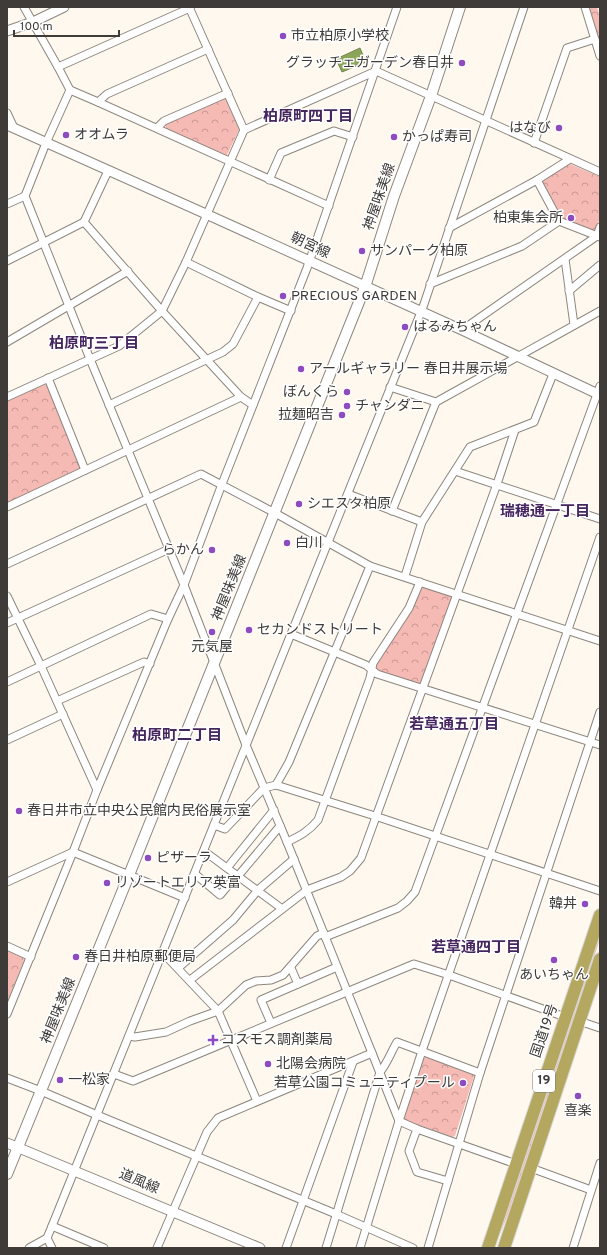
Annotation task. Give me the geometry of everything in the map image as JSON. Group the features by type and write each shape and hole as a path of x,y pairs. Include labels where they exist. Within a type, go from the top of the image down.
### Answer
{"highway":[{"name":"国道19号","path":"488,1248 600,915"},
{"name":"国道19号","path":"504,1248 600,959"}],"main road":[{"name":"神屋味美線","path":"7,1174 129,875 365,287 394,196 431,96 460,7"}],"street":[{"path":"24,7 70,90 329,206"},
{"path":"7,31 32,22 62,7"},
{"path":"7,1014 97,790 168,619 184,585 253,404 291,311 310,261 397,7"},
{"path":"29,1248 47,1238 348,494 420,312 524,7"},
{"path":"585,7 600,56"},
{"path":"58,66 189,8 244,130"},
{"path":"534,143 567,48 595,39"},
{"path":"98,102 107,94 208,49"},
{"path":"7,397 120,346 162,311 186,262 229,161 244,130 376,71 600,172"},
{"path":"70,90 46,143 25,196 90,359 184,585 246,745 294,859 380,1072 398,1121 516,1164"},
{"path":"157,128 164,122 228,93"},
{"path":"7,113 10,126"},
{"name":"朝宮線","path":"10,126 462,330 553,374 599,391"},
{"path":"269,180 281,153 334,131 353,137"},
{"path":"448,228 537,180 570,159"},
{"path":"7,261 84,222 108,171"},
{"path":"537,180 559,221 598,237"},
{"path":"7,204 25,196"},
{"path":"430,284 522,246 559,221"},
{"path":"84,222 162,311 241,397 253,404"},
{"path":"462,330 598,237 600,227"},
{"path":"565,259 574,325"},
{"path":"186,262 258,297 291,311"},
{"path":"569,291 600,265"},
{"path":"7,342 128,271"},
{"path":"109,405 223,352 233,344 258,297"},
{"path":"392,511 436,402 600,311"},
{"path":"405,576 422,522 470,447 534,422 553,374"},
{"path":"48,378 85,470"},
{"path":"390,387 436,402"},
{"path":"128,1036 135,1037 166,1032 190,1021 218,1011 246,985 256,981 271,980 283,975 291,968 317,936 324,935 398,908 415,892 556,504 599,391"},
{"path":"7,507 241,397"},
{"path":"190,980 306,890 341,877 350,871 361,858 497,484 515,430"},
{"path":"455,471 600,519"},
{"path":"7,564 201,474 275,512 370,566 405,576 600,641"},
{"path":"348,494 422,522"},
{"path":"360,1248 398,1121 600,537"},
{"path":"7,623 169,549"},
{"path":"276,785 289,762 370,566"},
{"path":"287,842 302,835 318,820 370,678 373,663 409,608 420,582"},
{"path":"7,596 41,666 97,790"},
{"path":"7,682 151,614 168,619"},
{"path":"291,634 366,665 377,674 600,745"},
{"path":"57,701 144,662 150,664"},
{"path":"428,1248 480,1073 600,712"},
{"path":"7,740 63,714"},
{"path":"214,825 225,829 264,788 276,785 375,816 600,892"},
{"path":"227,868 274,810"},
{"path":"195,874 220,895 280,826"},
{"path":"204,851 281,908"},
{"path":"7,882 73,852 185,898"},
{"path":"178,968 233,920 258,890 294,859"},
{"path":"7,946 31,957"},
{"path":"163,953 218,1011 257,1101"},
{"path":"114,1074 133,1081 414,964 449,975 565,1017"},
{"path":"271,1023 261,1000 337,967"},
{"path":"291,968 298,984"},
{"path":"579,1022 600,1028"},
{"path":"326,1248 380,1072 397,1042 480,1073"},
{"path":"157,1248 207,1132 218,1118 372,1053"},
{"path":"286,1248 353,1062"},
{"path":"7,1078 303,1200 413,1248"},
{"path":"417,1129 409,1151 417,1172 448,1181"},
{"name":"道風線","path":"7,1143 260,1248"},
{"path":"573,1248 600,1163"},
{"path":"531,1168 591,1190"},
{"path":"52,1226 104,1248"},
{"path":"47,1238 52,1248"}],"green space":[{"path":"588,7 597,7 600,17 600,47"},
{"path":"224,98 227,100 239,126 239,130 227,155 225,156 166,129 166,124"},
{"path":"570,164 600,177 600,214 599,221 593,231 561,218 541,181"},
{"path":"44,384 47,385 80,468 79,470 7,503 7,401"},
{"path":"422,587 450,596 452,599 421,682 418,684 378,671 375,664 419,588"},
{"path":"600,933 600,939 510,1210 494,1248"},
{"path":"7,950 23,957 24,960 7,1003"},
{"path":"426,1057 473,1073 474,1076 455,1136 452,1137 404,1120 402,1116 423,1059"}],"shaded area":[{"path":"360,48 366,62 342,72 336,59"}],"place":[{"name":"市立柏原小学校","path":"283,36"},
{"name":"グラッチェガーデン春日井","path":"462,63"},
{"name":"はなび","path":"559,128"},
{"name":"オオムラ","path":"66,135"},
{"name":"かっぱ寿司","path":"394,137"},
{"name":"柏東集会所","path":"571,218"},
{"name":"サンパーク柏原","path":"362,251"},
{"name":"PRECIOUS GARDEN","path":"283,296"},
{"name":"はるみちゃん","path":"405,327"},
{"name":"アールギャラリー 春日井展示場","path":"301,369"},
{"name":"ぼんくら","path":"347,392"},
{"name":"チャンダニ","path":"347,406"},
{"name":"拉麺昭吉","path":"342,415"},
{"name":"シエスタ柏原","path":"299,504"},
{"name":"白川","path":"287,543"},
{"name":"らかん","path":"212,550"},
{"name":"セカンドストリート","path":"249,630"},
{"name":"元気屋","path":"212,632"},
{"name":"春日井市立中央公民館内民俗展示室","path":"19,811"},
{"name":"ピザーラ","path":"148,858"},
{"name":"リゾートエリア英富","path":"107,883"},
{"name":"韓丼","path":"585,904"},
{"name":"春日井柏原郵便局","path":"76,957"},
{"name":"あいちゃん","path":"554,960"},
{"name":"コスモス調剤薬局","path":"213,1040"},
{"name":"北陽会病院","path":"268,1064"},
{"name":"一松家","path":"60,1080"},
{"name":"若草公園コミュニティプール","path":"463,1083"},
{"name":"喜楽","path":"578,1096"}],"district":[{"name":"柏原町四丁目","path":"308,117"},
{"name":"柏原町三丁目","path":"94,344"},
{"name":"瑞穂通一丁目","path":"545,512"},
{"name":"若草通五丁目","path":"454,725"},
{"name":"柏原町二丁目","path":"177,736"},
{"name":"若草通四丁目","path":"476,948"}]}
